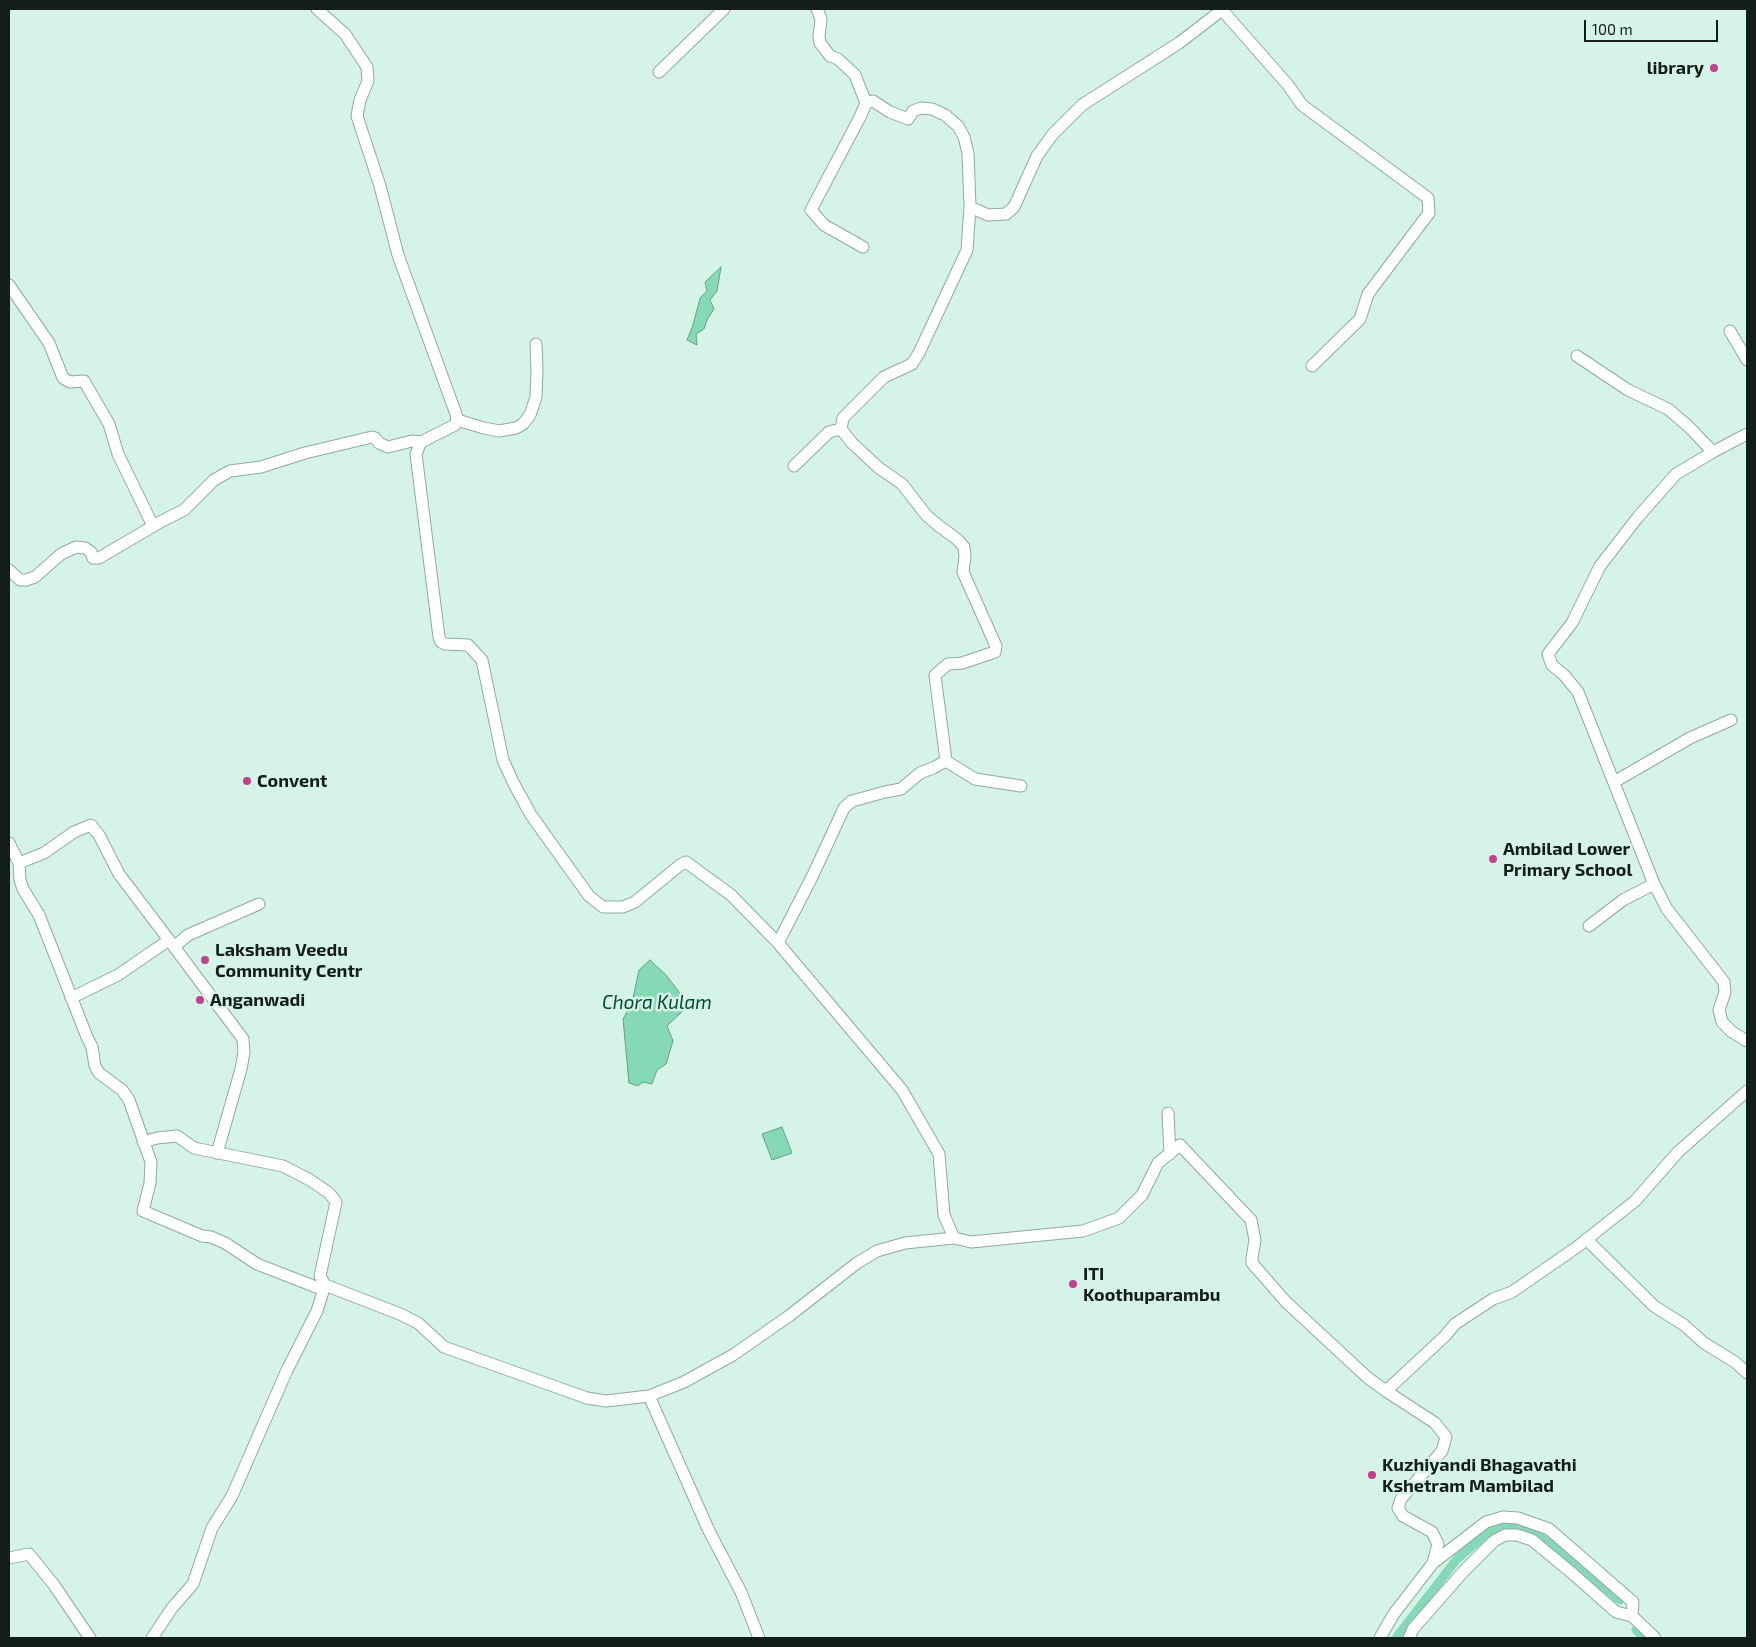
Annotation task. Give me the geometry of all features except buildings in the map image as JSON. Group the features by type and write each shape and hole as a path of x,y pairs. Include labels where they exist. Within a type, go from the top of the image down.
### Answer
{"street":[{"path":"9,570 20,580 36,577 60,554 76,547 86,548 91,552 93,558 99,558 184,510 214,480 230,471 261,467 305,453 372,437 388,447 412,441 421,442 455,425 457,420 398,255 380,186 357,116 368,81 367,67 345,34 317,9"},
{"path":"659,72 724,9"},
{"path":"817,9 820,19 820,43 830,56 838,59 855,75 866,103 811,210 824,225 863,247"},
{"path":"970,207 988,215 1006,214 1014,207 1038,156 1053,134 1082,105 1179,43 1222,10 1288,85 1302,105 1428,198 1429,213 1368,294 1360,319 1312,366"},
{"path":"866,103 873,101 890,112 908,119 913,111 921,108 932,109 945,115 958,126 964,137 968,153 970,207 967,250 919,353 912,364 884,377 867,392 843,418 841,429 852,443 879,468 902,484 927,516 964,546 966,557 963,572 996,646 995,652 962,663 948,664 935,675 946,761"},
{"path":"969,189 988,215"},
{"path":"9,285 49,343 63,378 70,382 84,382 109,424 118,454 153,526"},
{"path":"1730,331 1747,360"},
{"path":"457,420 499,431 516,428 523,424 530,415 536,397 536,344"},
{"path":"1577,356 1628,390 1668,409 1688,426 1713,452"},
{"path":"794,466 829,432 841,429"},
{"path":"1747,434 1676,474 1638,517 1600,566 1572,623 1548,654 1552,665 1564,675 1578,692 1654,884 1667,909 1724,982 1726,992 1718,1010 1722,1022 1732,1032 1747,1041"},
{"path":"421,442 416,454 439,637 441,642 446,644 468,645 482,660 503,760 531,815 590,896 603,907 623,907 635,902 686,862 731,895 778,943 902,1090 939,1154 944,1215 954,1238"},
{"path":"1614,782 1690,738 1730,720"},
{"path":"946,761 975,779 1021,786"},
{"path":"778,943 814,875 844,808 852,802 901,789 920,774 946,761"},
{"path":"19,863 44,853 74,832 91,824 119,874 243,1039 244,1052 241,1069 217,1153"},
{"path":"9,842 19,863 20,880 23,889 39,915 92,1047 99,1073 122,1090 129,1100 151,1162 150,1183 143,1211 202,1236 212,1237 225,1243 257,1264 316,1287 325,1286 400,1314 418,1323 444,1347 587,1398 606,1401 649,1396 684,1382 733,1355 789,1316 857,1263 878,1251 905,1243 954,1238 971,1242 1083,1231 1119,1218 1142,1195 1158,1163 1180,1145 1251,1220 1255,1240 1252,1263 1286,1302 1368,1378 1435,1423 1446,1437 1442,1451 1401,1499 1398,1508 1403,1516 1432,1532 1438,1544 1433,1564"},
{"path":"1589,926 1622,900 1654,884"},
{"path":"71,998 118,975 188,935 259,904"},
{"path":"1386,1391 1445,1336 1455,1324 1493,1299 1512,1292 1635,1201 1678,1152 1747,1091"},
{"path":"1168,1113 1170,1154"},
{"path":"143,1142 177,1136 194,1148 283,1166 330,1193 336,1202 320,1276 325,1286 317,1311 287,1370 232,1496 212,1528 193,1584 172,1608 152,1638"},
{"path":"1586,1239 1654,1306 1684,1325 1704,1343 1735,1362 1747,1373"},
{"path":"649,1396 709,1531 742,1592 759,1638"},
{"path":"1380,1638 1393,1615 1433,1564 1486,1522 1503,1517 1518,1518 1549,1529 1633,1602 1632,1616"},
{"path":"1409,1638 1413,1629 1463,1572 1494,1541 1505,1535 1517,1535 1532,1540 1616,1612 1632,1616 1655,1638"},
{"path":"9,1558 29,1554 54,1585 90,1638"}],"water":[{"path":"721,267 717,291 710,300 714,309 704,329 696,334 697,345 687,340 700,298 707,291 705,282"},
{"name":"Chora Kulam","path":"650,960 666,975 689,1005 667,1026 673,1041 666,1064 657,1070 652,1084 643,1082 638,1086 629,1083 623,1019 632,1003 639,970"},
{"path":"782,1127 792,1153 772,1160 762,1134"}],"waterway":[{"path":"1396,1638 1457,1559 1490,1531 1510,1525 1536,1534 1559,1550 1620,1600"},
{"path":"1636,1630 1644,1638"}],"place":[{"name":"library","path":"1714,68"},
{"name":"Convent","path":"247,781"},
{"name":"Ambilad Lower Primary School","path":"1493,859"},
{"name":"Laksham Veedu Community Centr","path":"205,960"},
{"name":"Anganwadi","path":"200,1000"},
{"name":"ITI Koothuparambu","path":"1073,1284"},
{"name":"Kuzhiyandi Bhagavathi Kshetram Mambilad","path":"1372,1475"}]}
